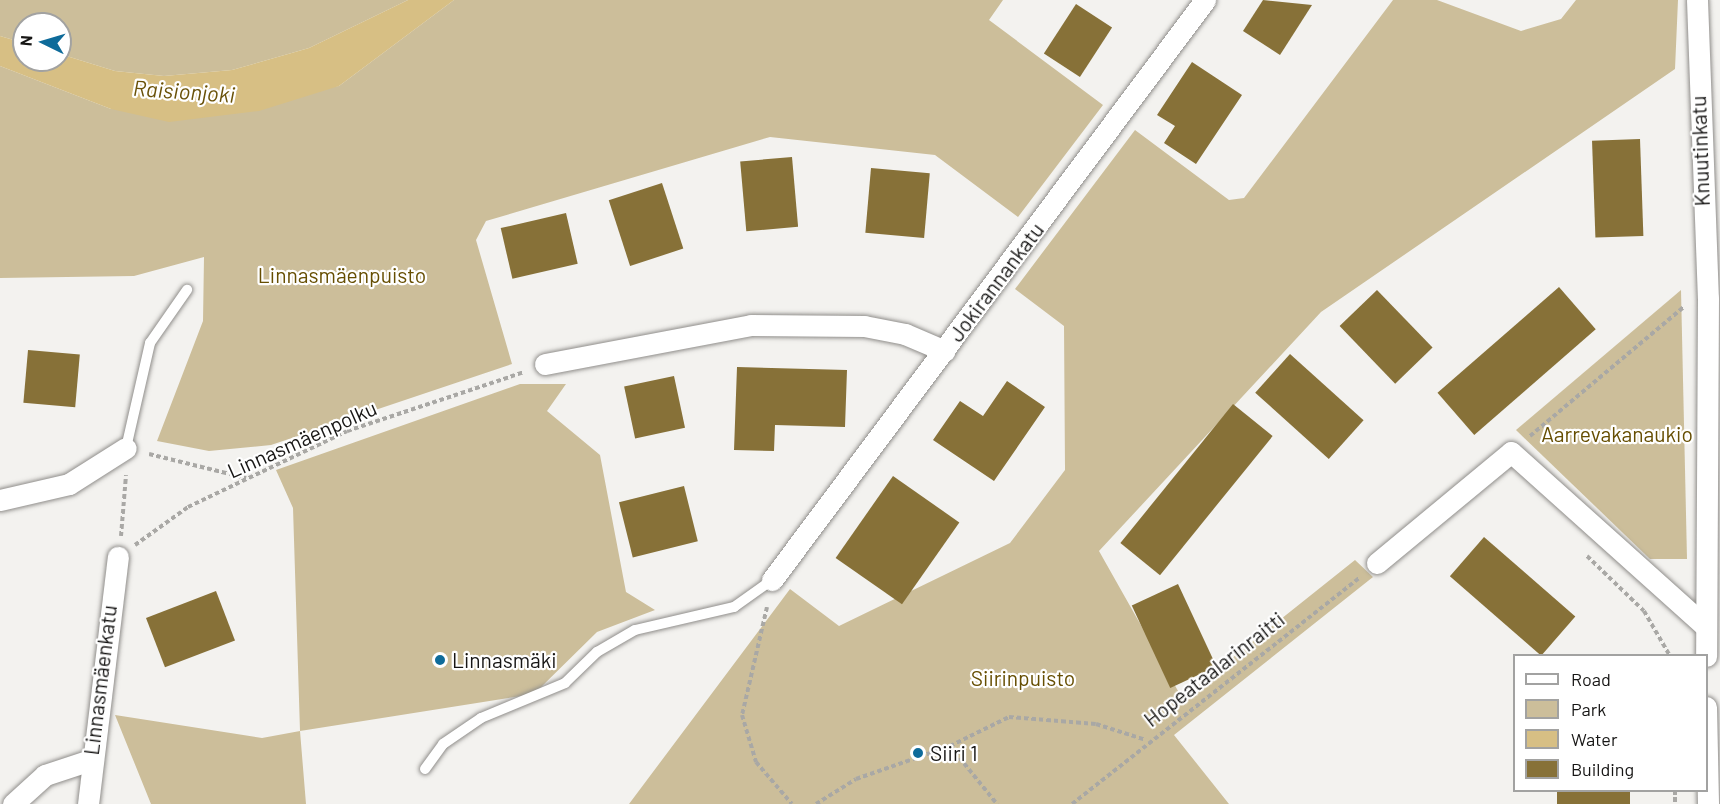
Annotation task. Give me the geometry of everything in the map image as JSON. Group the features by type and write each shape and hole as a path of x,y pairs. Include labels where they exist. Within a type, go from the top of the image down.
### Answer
{"street":[{"name":"Jokirannankatu","path":"545,364 751,325 864,326 905,334 945,351 1205,0"},
{"name":"Knuutinkatu","path":"1697,0 1705,298 1706,654"},
{"path":"772,580 945,351"},
{"path":"0,500 69,484 126,448"},
{"path":"1377,563 1510,452 1705,626"},
{"name":"Linnasmäenkatu","path":"88,804 90,760 118,557"},
{"path":"13,804 45,775 90,760"}],"lane":[{"path":"126,448 150,343 187,290"},
{"path":"424,769 443,744 481,718 565,683 597,652 635,630 734,607 772,580"}],"path":[{"path":"1510,452 1705,298"},
{"name":"Linnasmäenpolku","path":"118,557 188,507 347,431 545,364"},
{"path":"118,557 126,448 247,478"},
{"path":"1577,547 1644,611 1669,654"},
{"name":"Hopeataalarinraitti","path":"1072,804 1146,740 1377,563"},
{"path":"772,580 742,715 756,762 792,804"},
{"path":"816,804 856,779 950,746 1010,717 1096,724 1146,740"},
{"path":"950,746 997,804"}],"green space":[{"path":"0,0 408,0 309,48 232,70 164,76 115,71 72,58 72,12 12,12 12,40 0,36"},
{"name":"Linnasmäenpuisto","path":"454,0 1003,0 989,20 1103,105 1018,217 935,155 770,137 486,221 476,240 512,364 271,445 209,451 157,441 203,321 204,257 134,276 0,278 0,66 111,109 339,86"},
{"name":"Siirinpuisto","path":"1393,0 1437,0 1521,31 1561,19 1576,0 1678,0 1675,69 1321,312 1099,551 1182,698 1355,560 1373,577 1174,735 1229,804 629,804 790,589 839,626 1010,543 1065,470 1064,326 1015,289 1135,130 1229,200 1244,198"},
{"name":"Aarrevakanaukio","path":"1681,290 1687,559 1650,559 1516,430"},
{"path":"520,384 566,384 547,411 600,455 626,592 655,610 597,632 534,694 300,731 293,508 276,470"},
{"path":"115,715 262,738 300,731 306,804 151,804"}],"water":[{"name":"Raisionjoki","path":"408,0 454,0 339,86 259,111 169,122 111,109 15,72 72,72 72,58 115,71 164,76 232,70 309,48"},
{"path":"0,36 12,40 12,71 0,66"}],"building":[{"path":"1263,0 1312,5 1280,55 1243,31"},
{"path":"1076,4 1112,27 1080,77 1044,53"},
{"path":"1192,62 1242,95 1196,164 1164,143 1175,126 1157,115"},
{"path":"1640,139 1643,236 1595,238 1592,141"},
{"path":"792,157 798,227 746,231 740,162"},
{"path":"871,168 930,173 924,238 865,233"},
{"path":"662,183 683,249 630,266 609,200"},
{"path":"566,213 578,264 512,279 501,228"},
{"path":"1559,287 1596,329 1474,435 1437,393"},
{"path":"1377,290 1433,348 1395,384 1340,326"},
{"path":"28,350 80,355 75,407 23,403"},
{"path":"1290,354 1364,420 1329,459 1255,393"},
{"path":"737,367 847,370 845,427 775,425 774,451 734,450"},
{"path":"674,376 685,428 635,438 624,387"},
{"path":"1007,381 1045,407 994,481 933,440 960,401 983,416"},
{"path":"1233,404 1273,436 1160,575 1120,543"},
{"path":"893,476 959,522 902,604 836,558"},
{"path":"684,486 698,541 633,558 619,502"},
{"path":"1484,537 1575,616 1543,654 1539,654 1450,576"},
{"path":"1178,584 1216,666 1170,688 1132,606"},
{"path":"216,591 235,640 165,667 146,618"},
{"path":"1557,792 1630,792 1630,804 1557,804"}],"place":[{"name":"Linnasmäki","path":"440,660"},
{"name":"Siiri 1","path":"918,753"}]}
